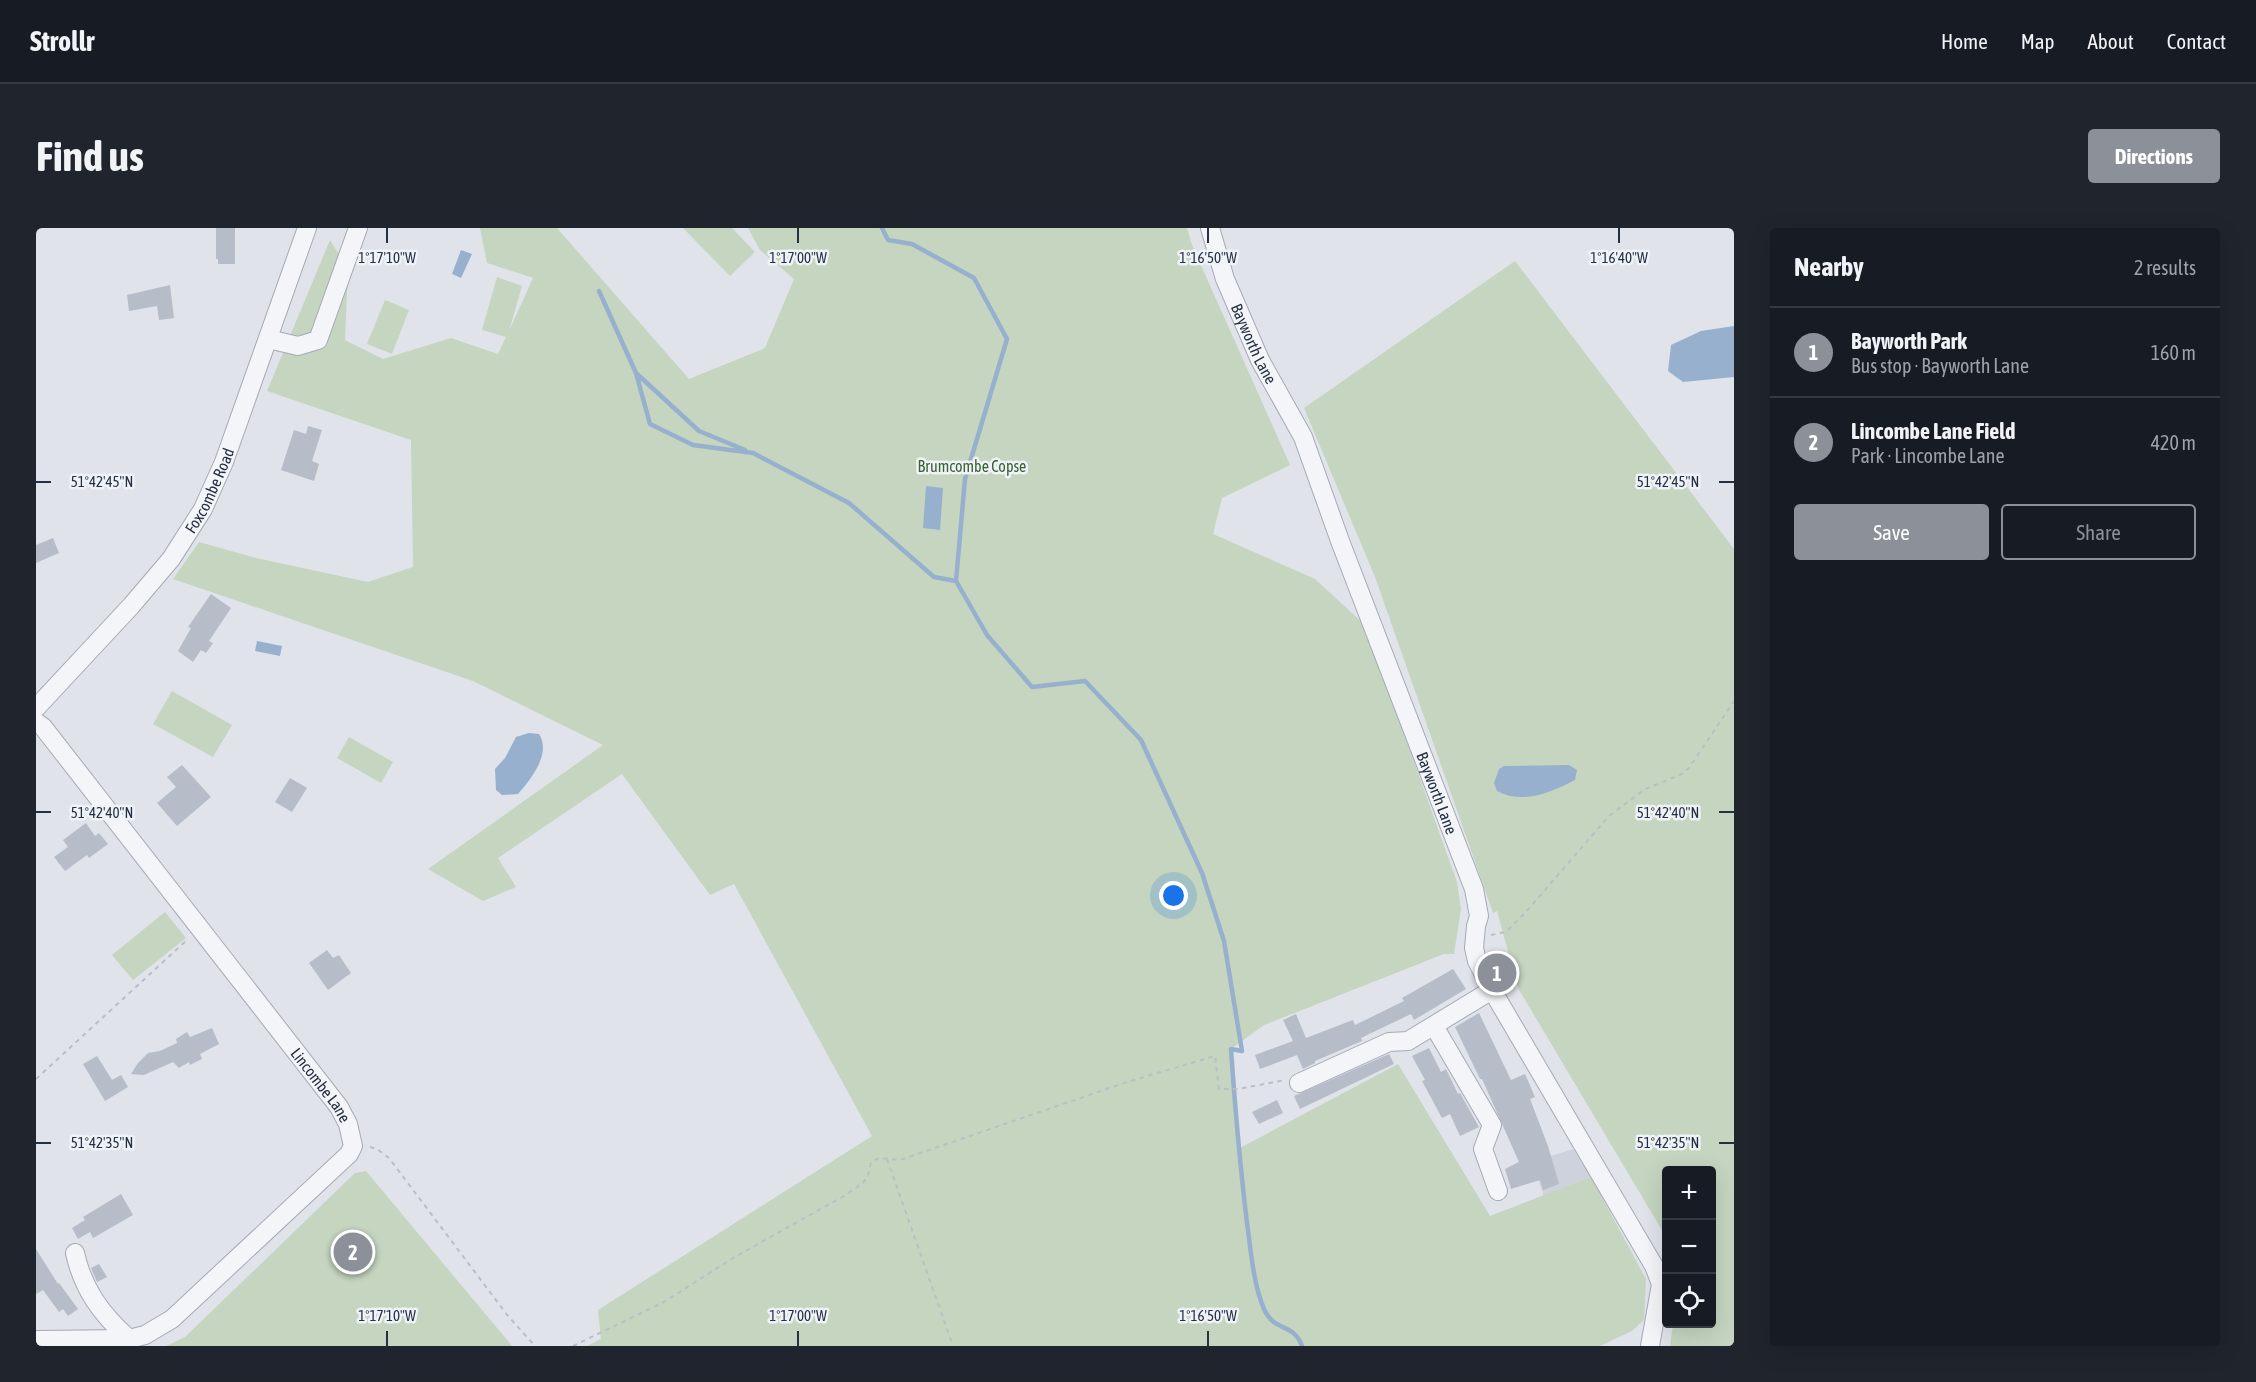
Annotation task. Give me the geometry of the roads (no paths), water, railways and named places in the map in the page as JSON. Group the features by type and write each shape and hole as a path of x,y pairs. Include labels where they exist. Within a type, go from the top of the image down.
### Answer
{"street":[{"name":"Foxcombe Road","path":"36,708 171,559 203,509 224,462 307,228"},
{"path":"268,339 298,346 318,340 358,228"},
{"name":"Bayworth Lane","path":"1210,228 1225,279 1260,360 1303,437 1340,541 1474,889 1479,916 1475,938 1477,960 1492,990 1654,1266 1661,1284 1650,1346"},
{"name":"Lincombe Lane","path":"36,722 43,727 339,1107 348,1124 353,1146 349,1154 172,1319 146,1335 129,1339"},
{"path":"1299,1083 1389,1042 1408,1041 1492,990"},
{"path":"1434,1026 1492,1125 1483,1149 1498,1191"},
{"path":"75,1253 85,1285 98,1307 129,1339"},
{"path":"46,1342 129,1339"}],"water":[{"path":"461,250 472,254 461,278 452,274"},
{"path":"1734,326 1734,377 1683,382 1668,371 1671,345 1701,331"},
{"path":"926,486 943,488 940,530 923,528"},
{"path":"257,641 282,646 280,656 255,651"},
{"path":"529,733 539,734 542,742 543,750 538,766 518,794 502,795 496,790 495,769 505,758 516,737"},
{"path":"1569,765 1577,770 1575,780 1537,795 1517,797 1507,795 1497,791 1494,783 1499,769 1504,766"}],"waterway":[{"path":"882,228 888,240 912,244 974,278 1007,339 965,479 956,581 987,635 1032,687 1085,681 1141,740 1202,873 1224,941 1242,1051 1231,1049 1242,1179 1255,1278 1260,1299 1268,1316 1273,1322 1294,1333 1302,1346"},
{"path":"599,291 636,373 650,424 693,445 753,453 849,503 934,577 956,581"},
{"path":"636,373 699,431 745,450"}],"place":[{"name":"Bayworth Park","path":"1497,973"},
{"name":"Lincombe Lane Field","path":"353,1252"}],"park label":[{"name":"Brumcombe Copse","path":"972,466"}]}
